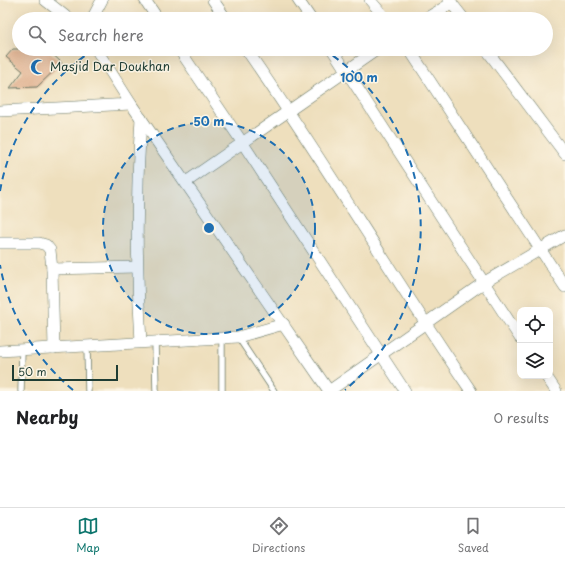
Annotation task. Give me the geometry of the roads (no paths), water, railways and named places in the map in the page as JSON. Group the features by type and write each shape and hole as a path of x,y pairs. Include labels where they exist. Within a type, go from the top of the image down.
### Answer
{"street":[{"path":"46,0 61,12"},
{"path":"96,12 102,0"},
{"path":"145,0 153,12"},
{"path":"213,0 221,12"},
{"path":"298,0 306,12"},
{"path":"370,0 380,12"},
{"path":"435,12 450,1 459,12"},
{"path":"100,56 131,104 329,391 484,284 565,235"},
{"path":"184,56 242,142 405,391"},
{"path":"251,56 288,110 425,324 471,391"},
{"path":"337,56 517,334"},
{"path":"186,182 367,56"},
{"path":"414,56 565,287"},
{"path":"491,56 565,154"},
{"path":"0,111 131,104"},
{"path":"141,118 137,177 136,267 141,342"},
{"path":"0,243 39,243 46,245 52,256 54,348"},
{"path":"52,269 136,267"},
{"path":"0,351 87,347 155,341 222,339 238,337 284,324"},
{"path":"548,379 556,391"}],"lane":[{"path":"238,337 274,391"},
{"path":"222,339 222,391"},
{"path":"155,341 156,391"},
{"path":"87,347 88,391"},
{"path":"21,391 22,350"}],"place":[{"name":"Masjid Dar Doukhan","path":"38,67"}]}
